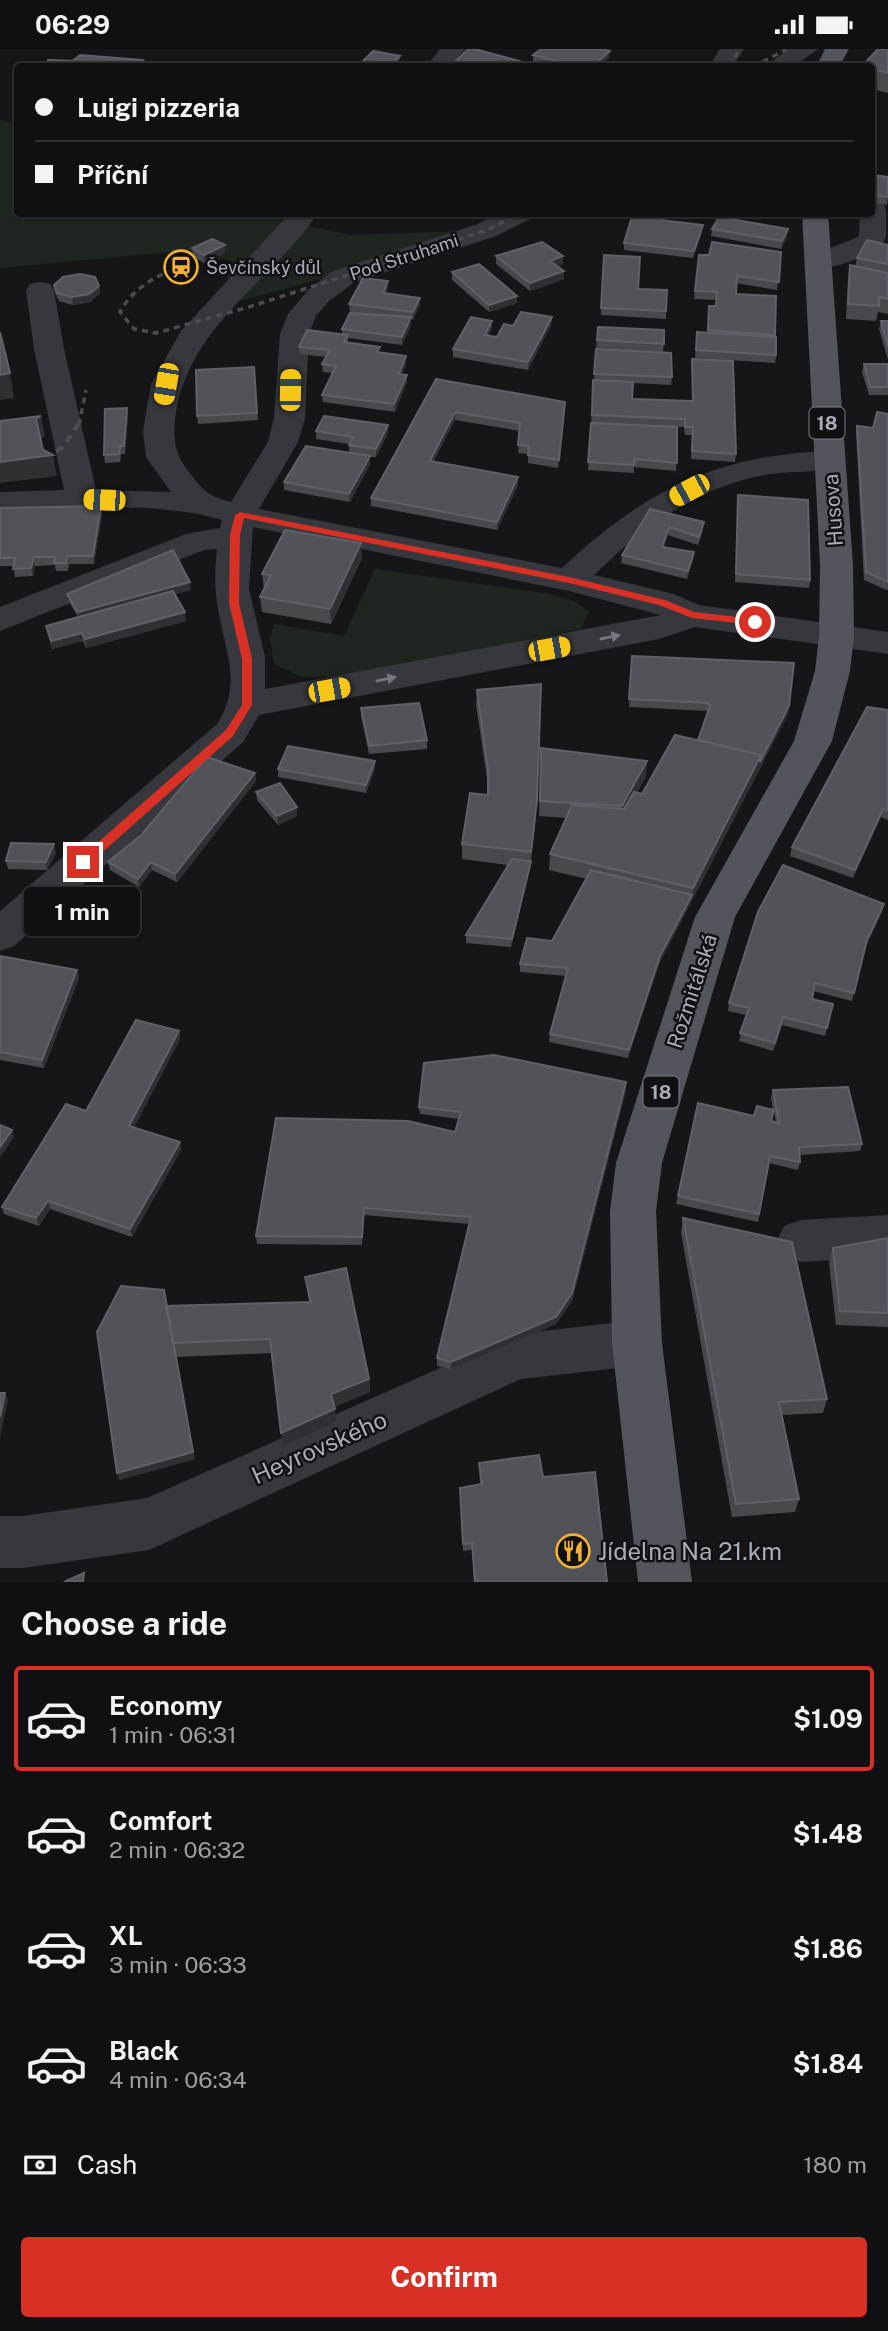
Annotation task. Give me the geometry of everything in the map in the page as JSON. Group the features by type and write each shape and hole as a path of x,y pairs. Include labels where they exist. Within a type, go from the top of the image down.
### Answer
{"main road":[{"name":"Husova","path":"815,217 839,591 838,633"},
{"name":"Rožmitálská","path":"666,1582 637,1343 633,1211 639,1163 715,917 813,741 826,711 838,633"}],"street":[{"path":"441,63 453,49"},
{"path":"782,63 806,49"},
{"path":"300,217 191,337 166,384 158,431 162,457 195,502 237,525 569,580 662,602 692,615 888,642"},
{"name":"Pod Struhami","path":"237,525 283,442 289,412 290,346 299,320 310,303 324,288 343,277 487,230 513,217"},
{"path":"819,262 850,252 872,239 873,217"},
{"path":"40,290 49,349 82,499"},
{"path":"569,580 611,539 652,509 708,480 758,465 829,460"},
{"path":"0,502 82,499 195,502"},
{"path":"0,620 237,525"},
{"path":"0,935 230,733 247,705 247,659 234,603 237,525"},
{"path":"247,705 659,628 692,615"},
{"path":"801,1241 888,1236"},
{"name":"Heyrovského","path":"0,1542 23,1542 149,1524 517,1357 637,1343"}],"shaded area":[{"path":"0,120 14,123 14,217 270,217 350,235 465,231 333,276 224,305 230,260 169,252 0,268"},
{"path":"375,569 550,594 574,601 589,611 581,629 342,678 302,677 274,664 270,638 274,624 344,636"}],"building":[{"path":"468,49 475,49 526,63 454,63"},
{"path":"541,49 610,51 596,63 565,63 533,55"},
{"path":"878,49 888,49 888,73 875,70 875,63 865,63"},
{"path":"373,51 400,56 393,63 361,63"},
{"path":"80,55 143,60 141,63 70,63"},
{"path":"48,60 72,61 70,63 47,63"},
{"path":"875,175 888,177 888,197 875,195"},
{"path":"632,217 661,217 661,220 703,225 694,251 624,243"},
{"path":"719,217 788,229 782,241 712,229"},
{"path":"212,239 225,245 204,255 192,248"},
{"path":"867,240 888,245 888,264 857,258"},
{"path":"542,242 563,256 550,261 564,271 530,283 496,256"},
{"path":"712,242 781,252 779,282 737,276 736,294 776,296 775,335 708,330 709,306 716,306 717,292 695,291 699,255 709,255"},
{"path":"604,255 640,257 638,289 667,290 666,311 601,308"},
{"path":"479,264 517,296 489,305 452,272"},
{"path":"850,265 888,273 888,299 879,297 879,306 848,304"},
{"path":"80,274 95,277 99,286 89,294 72,297 57,293 54,285 63,277"},
{"path":"363,278 388,281 383,293 420,298 413,312 349,304"},
{"path":"521,312 552,317 528,362 453,349 471,317 492,321 485,335 497,337 504,324 513,326"},
{"path":"350,313 411,317 402,337 342,329"},
{"path":"881,321 888,321 888,347"},
{"path":"598,327 664,330 664,344 597,340"},
{"path":"307,330 348,335 344,342 380,347 377,352 406,356 399,374 407,375 394,404 322,395 336,366 322,364 330,350 299,347"},
{"path":"0,332 10,373 0,375"},
{"path":"697,332 776,337 776,355 696,350"},
{"path":"596,349 671,353 672,377 594,374"},
{"path":"692,359 733,361 736,454 692,451 693,427 685,427 685,419 592,415 593,380 633,382 632,399 693,401"},
{"path":"864,364 888,364 888,387 870,387"},
{"path":"254,367 257,413 197,416 196,370"},
{"path":"436,379 565,402 559,460 528,455 529,446 518,445 520,423 455,412 430,461 518,477 497,522 371,498"},
{"path":"127,408 124,446 120,446 119,454 104,455 105,409"},
{"path":"877,412 888,414 888,582 866,572 857,426 873,428"},
{"path":"41,416 36,419 43,450 53,455 0,462 0,421"},
{"path":"324,416 388,425 376,449 349,445 353,437 316,431"},
{"path":"591,423 677,427 677,463 635,459 634,465 588,462"},
{"path":"306,446 370,456 349,494 284,482"},
{"path":"738,495 808,500 810,580 736,574"},
{"path":"101,506 93,556 67,556 66,563 54,563 55,557 34,557 31,568 13,569 15,558 0,558 0,508"},
{"path":"650,509 704,522 699,537 669,527 662,547 694,552 688,571 622,555"},
{"path":"285,530 361,543 330,609 260,597 271,575 262,574"},
{"path":"173,550 190,582 78,612 67,594"},
{"path":"173,591 185,612 85,639 82,633 51,641 46,626"},
{"path":"632,656 794,663 789,706 760,762 761,755 698,740 710,706 708,703 629,699"},
{"path":"541,684 537,800 531,852 462,844 470,793 488,795 488,770 477,690"},
{"path":"419,703 427,740 369,746 361,708"},
{"path":"867,707 888,710 888,811 883,809 855,870 792,847"},
{"path":"675,735 761,755 693,888 550,854 572,805 624,809 634,792 642,794"},
{"path":"288,746 375,761 366,785 278,769"},
{"path":"541,748 647,761 622,806 540,801"},
{"path":"207,757 255,773 175,874 151,862 138,879 108,862 142,834"},
{"path":"280,783 297,807 277,816 256,792"},
{"path":"11,843 54,844 46,862 6,861"},
{"path":"512,859 531,861 512,939 466,935"},
{"path":"783,865 884,904 867,940 854,993 815,983 812,999 833,1004 827,1028 783,1017 775,1043 740,1033 749,1008 729,1003 758,912"},
{"path":"591,870 692,895 660,956 629,1050 550,1034 568,968 520,964 527,938 552,941"},
{"path":"0,956 77,970 42,1060 0,1052"},
{"path":"136,1020 179,1031 129,1126 180,1142 130,1229 48,1201 36,1218 2,1207 66,1104 86,1111"},
{"path":"494,1055 626,1082 572,1293 556,1317 451,1362 437,1358 471,1217 364,1208 362,1237 256,1236 276,1118 408,1121 455,1132 461,1112 419,1107 424,1063"},
{"path":"848,1087 862,1144 799,1147 800,1162 770,1156 759,1214 678,1196 698,1103 754,1116 757,1106 774,1110 771,1121 779,1123 773,1090"},
{"path":"0,1125 12,1130 0,1147"},
{"path":"683,1218 792,1242 827,1399 779,1402 799,1499 736,1504"},
{"path":"888,1238 888,1313 840,1311 833,1248"},
{"path":"346,1268 369,1379 331,1394 335,1409 281,1433 270,1339 173,1343 166,1306 311,1302 305,1277"},
{"path":"121,1286 164,1290 193,1452 117,1473 97,1332"},
{"path":"0,1393 5,1393 0,1417"},
{"path":"539,1455 543,1477 595,1472 607,1582 475,1582 472,1543 463,1544 460,1488 482,1484 479,1463"},
{"path":"84,1573 83,1582 64,1582"}],"railway":[{"path":"731,63 740,49"},
{"path":"761,63 787,49"},
{"path":"213,252 148,282 120,312 134,329 156,333 249,307 487,230 513,217"},
{"path":"79,425 86,390"},
{"path":"44,458 63,447 79,423"}],"place":[{"name":"Ševčínský důl","path":"181,267"},
{"name":"Jídelna Na 21.km","path":"573,1551"}],"route":[{"path":"83,862 230,733 247,705 247,659 234,603 235,535 240,515 569,580 662,602 692,615 755,622"}]}
